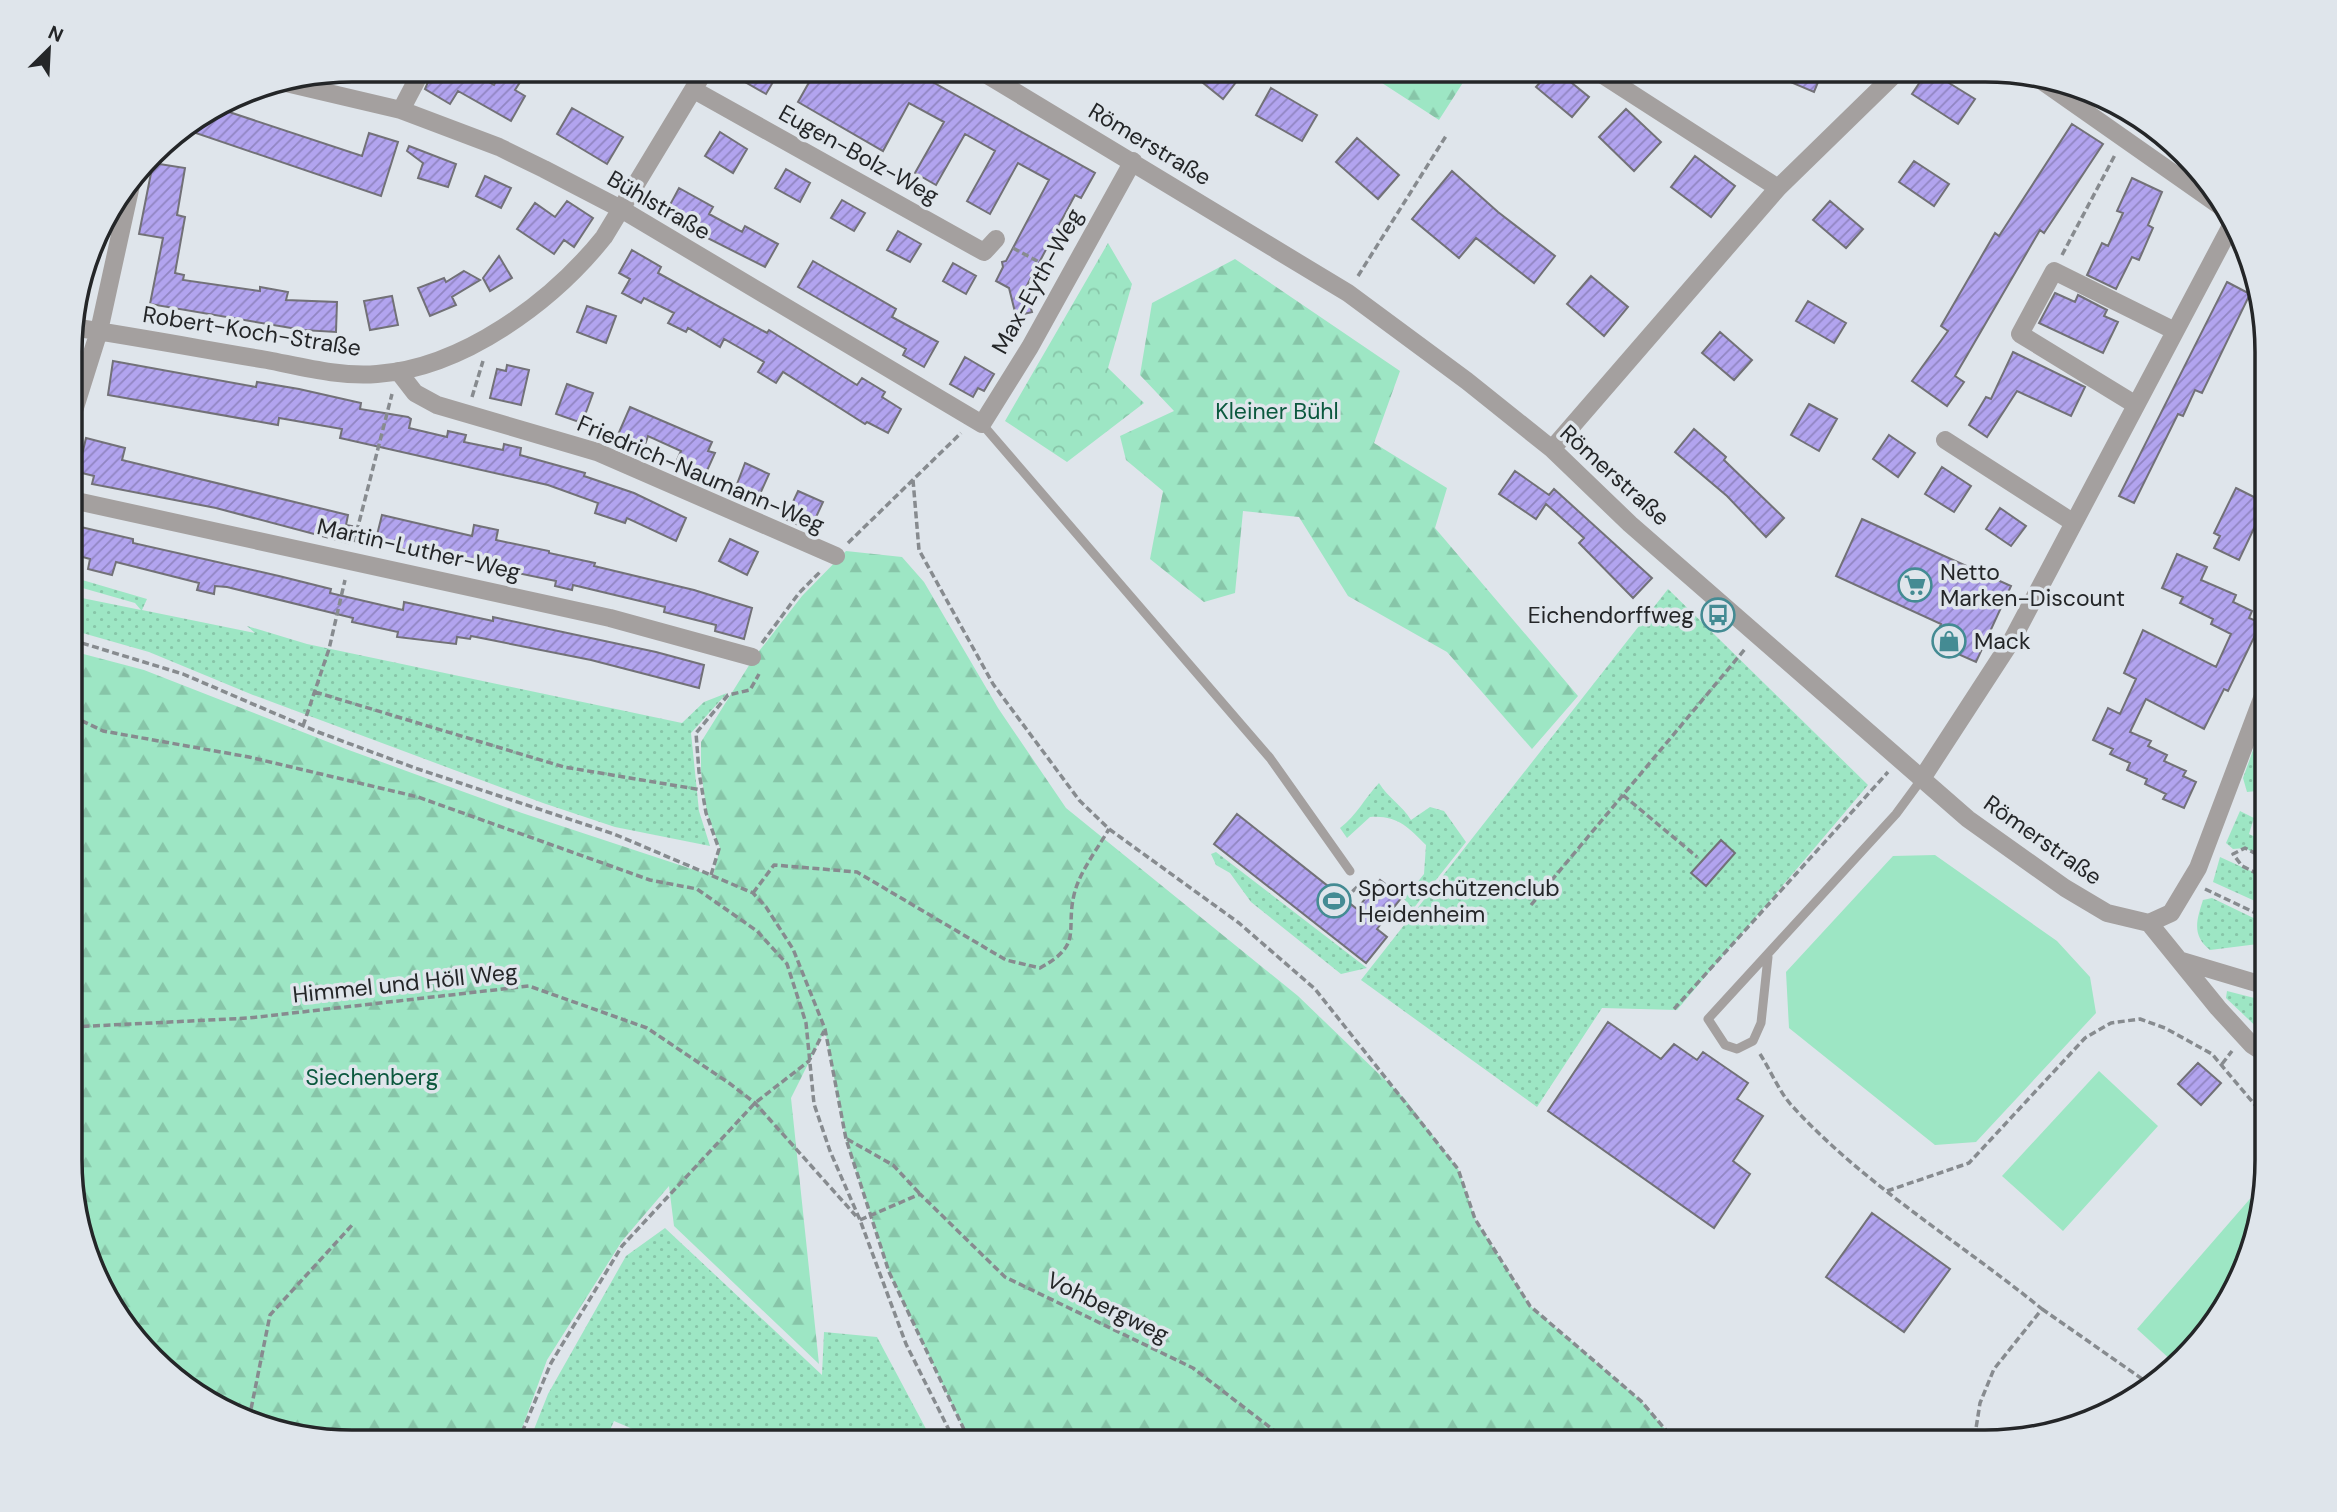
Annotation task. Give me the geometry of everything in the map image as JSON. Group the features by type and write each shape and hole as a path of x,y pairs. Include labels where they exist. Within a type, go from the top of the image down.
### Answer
{"street":[{"path":"401,110 416,82"},
{"name":"Robert-Koch-Straße","path":"84,329 334,372 365,374 398,371 490,335 536,306 565,282 604,237 698,82"},
{"name":"Römerstraße","path":"999,82 1348,293 1467,381 1552,449 1630,524 1698,580 1756,635 1921,780 2008,848 2065,888 2107,913 2149,923"},
{"path":"1614,82 1778,188"},
{"path":"1552,449 1778,188 1887,82"},
{"name":"Bühlstraße","path":"302,87 401,110 499,147 621,209 982,424"},
{"name":"Eugen-Bolz-Weg","path":"694,90 984,252 996,239"},
{"path":"2057,92 2204,195"},
{"name":"Max-Eyth-Weg","path":"982,424 1030,347 1133,162"},
{"path":"82,385 99,331 127,204"},
{"path":"1921,780 2012,640 2227,233"},
{"path":"2136,405 2020,334 2054,271 2175,331"},
{"name":"Friedrich-Naumann-Weg","path":"398,371 407,385 424,399 597,452 835,556"},
{"path":"1945,440 2074,523"},
{"name":"Martin-Luther-Weg","path":"82,502 350,558 610,618 752,657"},
{"path":"2255,719 2217,825 2191,883 2171,913 2149,923 2255,1047"},
{"path":"2179,961 2255,983"}],"lane":[{"path":"982,424 1270,758 1350,871"},
{"path":"1768,957 1761,1023 1753,1041 1737,1049 1725,1045 1708,1019 1768,957 1814,901 1896,814 1921,780"}],"path":[{"path":"1348,293 1446,136"},
{"path":"2054,271 2124,139"},
{"path":"996,239 1067,277"},
{"path":"467,414 490,335"},
{"path":"303,726 329,649 398,371"},
{"path":"711,875 719,849 702,790 696,733 728,695 750,690 760,673 752,657 799,593 958,436"},
{"path":"913,480 919,550 986,672 1079,800 1109,829 1239,923 1315,989 1458,1168 1475,1219 1531,1306 1641,1401 1666,1430"},
{"path":"1531,905 1756,635"},
{"path":"82,643 183,674 303,726 415,768 614,834 752,893 766,907 793,949 825,1029 846,1139 869,1216 889,1272 964,1430"},
{"path":"315,692 564,766 702,790"},
{"path":"82,721 103,731 250,757 418,797 650,880 697,889 757,931 787,964 806,1023 814,1104 830,1151 860,1220 905,1344 949,1430"},
{"path":"1674,1009 1899,761"},
{"path":"1623,795 1697,857"},
{"path":"752,893 774,865 858,872 1006,960 1040,968 1059,958 1069,946 1075,890 1109,829"},
{"path":"2255,853 2245,848 2233,854 2242,866 2255,872"},
{"path":"2191,883 2255,912"},
{"name":"Himmel und Höll Weg","path":"82,1026 249,1018 529,986 647,1028 729,1083 755,1103 860,1220"},
{"path":"1887,1191 1969,1163 2085,1038 2111,1023 2140,1019 2165,1028 2211,1054 2255,1105"},
{"path":"523,1430 551,1363 622,1246 755,1103 809,1061 825,1029"},
{"path":"1753,1041 1792,1107 1887,1191 2042,1309 2142,1379"},
{"name":"Vohbergweg","path":"846,1139 893,1165 1005,1276 1193,1368 1273,1430"},
{"path":"860,1220 920,1194"},
{"path":"251,1410 270,1315 353,1224"},
{"path":"1976,1430 1980,1403 1994,1369 2042,1309"}],"green space":[{"path":"1380,82 1463,82 1439,120"},
{"path":"1108,243 1132,284 1108,368 1144,403 1067,462 1005,421"},
{"name":"Kleiner Bühl","path":"1235,259 1400,371 1374,443 1447,488 1435,528 1578,696 1532,749 1447,652 1348,596 1299,517 1243,511 1235,593 1204,602 1150,559 1163,491 1126,460 1120,436 1174,411 1140,375 1152,303"},
{"name":"Siechenberg","path":"846,551 902,557 924,582 998,708 1066,808 1298,996 1405,1099 1458,1169 1475,1219 1530,1306 1641,1401 1666,1430 964,1430 889,1272 846,1139 825,1030 791,1098 819,1364 674,1226 669,1186 622,1241 547,1360 521,1430 352,1430 299,1425 249,1409 217,1394 161,1351 128,1310 110,1279 91,1230 83,1178 82,654 144,670 346,749 522,813 713,876 720,848 707,813 701,772 701,742 753,659 802,596"},
{"path":"82,580 147,599 142,610 255,633 247,626 307,644 682,723 704,702 727,693 691,733 699,811 710,846 615,827 543,803 253,695 149,652 82,633 82,598 141,610 135,603 82,588"},
{"path":"1668,589 1868,785 1677,1010 1602,1008 1537,1107 1361,980"},
{"path":"2255,745 2255,791 2247,792 2243,778"},
{"path":"1379,783 1411,820 1430,807 1444,811 1466,842 1413,909 1404,899 1424,874 1426,845 1407,828 1388,818 1370,817 1347,838 1340,828"},
{"path":"2240,811 2254,818 2249,834 2255,837 2255,853 2245,848 2233,849 2226,843"},
{"path":"1216,852 1367,968 1341,974 1251,902 1230,873 1216,865 1211,854"},
{"path":"1935,855 2057,941 2090,977 2096,1013 1976,1142 1935,1145 1789,1028 1786,972 1893,856"},
{"path":"2220,857 2255,873 2255,901 2213,882"},
{"path":"2212,898 2255,919 2255,944 2210,950 2200,939 2197,927 2203,900"},
{"path":"2227,991 2255,998 2255,1026 2226,998"},
{"path":"2099,1071 2158,1126 2063,1231 2002,1176"},
{"path":"2252,1197 2246,1230 2227,1279 2219,1295 2188,1338 2169,1358 2137,1329"},
{"path":"665,1228 822,1375 824,1332 877,1337 927,1430 635,1430 614,1421 610,1430 534,1430 548,1394 626,1256"}],"building":[{"path":"428,82 489,82 494,85 496,82 520,82 515,90 525,96 511,121 458,91 450,104 425,89"},
{"path":"745,82 773,82 766,94"},
{"path":"809,82 932,82 1095,173 1081,198 1075,195 1025,289 1032,312 1016,316 1009,288 996,281 1003,267 1002,262 1006,261 1049,180 1018,163 990,214 967,201 995,151 965,134 936,185 915,173 944,122 909,103 883,151 798,102"},
{"path":"1202,82 1236,82 1223,99"},
{"path":"1540,82 1571,82 1589,97 1572,117 1536,87"},
{"path":"1790,82 1818,82 1814,92"},
{"path":"1920,82 1947,82 1975,99 1958,124 1912,94"},
{"path":"1271,88 1317,115 1302,141 1256,115"},
{"path":"572,108 623,137 607,164 557,134"},
{"path":"1626,109 1661,142 1634,171 1599,137"},
{"path":"229,112 362,156 369,133 398,142 381,196 195,133"},
{"path":"2072,124 2103,144 2044,233 2040,230 1955,376 1964,382 1947,406 1912,381 1948,331 1941,326 1995,233 1999,236"},
{"path":"720,132 747,149 733,173 705,156"},
{"path":"1357,138 1399,175 1378,199 1336,162"},
{"path":"409,146 456,164 448,187 418,178 423,163 407,151"},
{"path":"1695,156 1735,186 1711,217 1671,187"},
{"path":"1914,161 1949,184 1934,206 1899,182"},
{"path":"158,164 185,168 177,215 185,217 175,273 184,275 183,280 260,291 260,287 288,292 286,300 337,302 336,332 303,330 150,304 163,238 139,234 151,171"},
{"path":"786,169 810,183 800,202 775,188"},
{"path":"1452,171 1498,212 1555,256 1534,283 1476,238 1459,258 1412,219"},
{"path":"485,176 511,188 501,208 476,196"},
{"path":"2132,178 2162,192 2148,225 2153,228 2139,260 2132,257 2116,289 2087,275 2102,243 2108,246 2123,213 2117,211"},
{"path":"679,188 713,207 709,214 742,232 745,226 778,244 765,267 664,216"},
{"path":"842,200 865,213 854,231 831,218"},
{"path":"567,201 593,218 574,247 564,240 554,254 517,229 535,203 555,217"},
{"path":"1830,201 1863,229 1846,248 1813,220"},
{"path":"898,231 921,244 910,262 887,250"},
{"path":"632,250 661,267 658,273 767,333 769,330 857,385 862,378 885,392 882,397 901,409 888,433 867,422 865,424 783,372 776,383 758,372 764,362 724,339 720,347 688,328 686,332 668,323 674,313 644,298 641,303 622,293 630,279 619,273"},
{"path":"499,256 512,278 490,291 483,278"},
{"path":"813,261 896,309 892,317 938,342 924,367 903,355 906,349 798,287"},
{"path":"953,263 976,276 966,294 943,281"},
{"path":"464,271 480,280 452,297 456,305 430,316 418,288 444,278 446,282"},
{"path":"1591,276 1628,307 1604,336 1567,304"},
{"path":"2227,282 2249,293 2202,393 2195,390 2183,416 2178,414 2134,503 2119,496"},
{"path":"2055,293 2075,302 2078,295 2107,310 2104,316 2118,322 2103,353 2039,323"},
{"path":"392,296 398,325 370,330 364,301"},
{"path":"1808,301 1846,323 1834,343 1796,321"},
{"path":"587,306 616,316 606,343 577,332"},
{"path":"1720,332 1752,360 1734,380 1702,353"},
{"path":"2013,352 2085,387 2071,416 2017,391 1987,437 1969,425 1986,397 1991,399"},
{"path":"965,357 994,374 984,391 978,388 973,397 950,384"},
{"path":"113,361 256,387 257,382 299,389 361,403 360,409 408,417 411,419 409,428 447,437 448,431 466,435 464,442 503,450 504,444 521,448 520,455 585,473 584,476 634,493 686,518 676,541 627,518 625,523 595,513 598,503 548,485 340,438 342,429 279,418 278,425 108,395"},
{"path":"507,365 529,370 521,405 490,398 497,369 506,371"},
{"path":"567,384 593,393 582,423 556,414"},
{"path":"1809,404 1837,419 1819,451 1791,435"},
{"path":"630,407 712,442 708,451 715,453 706,473 677,460 681,451 648,436 644,448 617,437"},
{"path":"1694,429 1726,457 1724,460 1784,518 1766,537 1727,496 1675,452"},
{"path":"1889,435 1915,453 1898,477 1873,459"},
{"path":"86,438 125,448 122,460 348,515 346,525 352,526 348,543 216,508 92,484 94,476 82,473"},
{"path":"745,463 769,474 756,503 734,492"},
{"path":"1942,467 1971,486 1954,512 1925,494"},
{"path":"1515,471 1549,495 1554,489 1652,578 1633,598 1579,543 1584,538 1546,504 1536,519 1499,494"},
{"path":"2236,488 2255,498 2255,526 2239,560 2214,548 2220,536 2214,533"},
{"path":"798,491 823,502 810,530 785,519"},
{"path":"2000,508 2026,526 2011,546 1986,529"},
{"path":"382,515 472,536 474,525 498,530 496,540 595,563 594,566 694,590 752,608 744,639 715,631 716,625 664,612 665,607 573,585 572,590 555,586 556,581 375,543"},
{"path":"1862,519 2011,586 1976,662 1933,643 1941,624 1836,576"},
{"path":"82,527 133,539 133,543 279,576 331,589 330,593 403,610 404,602 493,621 493,617 704,665 699,688 591,660 471,636 470,639 457,637 456,644 397,637 398,632 352,622 353,618 227,587 215,586 214,594 197,590 199,583 116,562 112,575 88,569 90,559 82,557"},
{"path":"730,539 758,552 747,575 719,561"},
{"path":"2177,554 2207,567 2201,580 2236,595 2233,602 2252,611 2249,618 2255,620 2255,635 2228,691 2224,689 2204,729 2146,699 2130,732 2151,741 2148,746 2167,755 2164,761 2186,771 2183,776 2196,782 2184,808 2163,799 2166,794 2145,784 2147,779 2127,770 2130,763 2110,754 2113,749 2093,740 2108,708 2120,714 2136,679 2124,673 2143,630 2216,667 2231,634 2211,624 2213,619 2180,603 2183,597 2162,588"},
{"path":"1237,814 1357,909 1380,880 1402,897 1377,929 1387,937 1366,963 1214,844"},
{"path":"1721,840 1735,853 1706,886 1691,873"},
{"path":"1608,1022 1661,1059 1674,1044 1697,1060 1703,1052 1748,1083 1737,1099 1763,1116 1733,1161 1750,1174 1714,1228 1548,1111"},
{"path":"2198,1063 2221,1083 2201,1105 2178,1084"},
{"path":"1872,1213 1950,1269 1904,1332 1826,1277"}],"place":[{"name":"Netto Marken-Discount","path":"1915,585"},
{"name":"Eichendorffweg","path":"1718,615"},
{"name":"Mack","path":"1949,641"},
{"name":"Sportschützenclub Heidenheim","path":"1334,901"}]}
